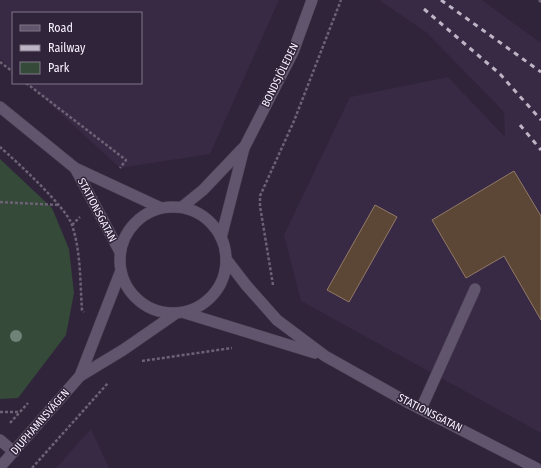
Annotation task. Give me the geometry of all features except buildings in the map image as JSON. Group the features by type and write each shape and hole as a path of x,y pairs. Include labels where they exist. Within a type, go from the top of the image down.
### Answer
{"main road":[{"name":"BONDSJÖLEDEN","path":"221,238 244,148 293,52 312,0"},
{"name":"STATIONSGATAN","path":"0,106 75,168 161,208"},
{"name":"BONDSJÖLEDEN","path":"182,207 203,190 244,148"},
{"name":"STATIONSGATAN","path":"75,168 120,252"},
{"path":"182,207 204,217 216,229 221,238 226,259 223,279 215,293 204,304 180,313 154,311 140,302 129,292 120,273 120,252 127,232 136,221 150,211 161,208 182,207"},
{"name":"STATIONSGATAN","path":"226,259 277,320 325,356 421,409 536,468"},
{"name":"DJUPHAMNSVÄGEN","path":"80,376 120,273"},
{"path":"421,409 475,289"},
{"name":"STATIONSGATAN","path":"180,313 325,356"},
{"name":"DJUPHAMNSVÄGEN","path":"0,467 80,376 180,313"},
{"path":"0,440 14,452"}],"path":[{"path":"272,287 273,282 260,206 260,196 294,121 341,0"},
{"path":"0,62 12,71"},
{"path":"27,84 126,160"},
{"path":"0,147 14,159 59,205 69,218 78,249 82,310 86,315"},
{"path":"0,202 59,205"},
{"path":"137,361 222,350 236,346"},
{"path":"32,468 110,381"},
{"path":"5,429 30,401"},
{"path":"0,412 19,412"}],"shaded area":[{"path":"0,0 279,0 210,154 120,168 28,84 142,84 142,12 12,12 12,70 0,59"},
{"path":"379,0 482,0 541,43 541,433 301,301 284,235 350,97 448,77 505,137 504,112 427,33"},
{"path":"91,429 109,468 56,468"}],"green space":[{"path":"0,159 52,208 69,249 74,293 66,335 18,398 0,399"}],"railway":[{"path":"441,0 541,72"},
{"path":"424,9 500,74 541,120"},
{"path":"520,125 541,150"}]}
